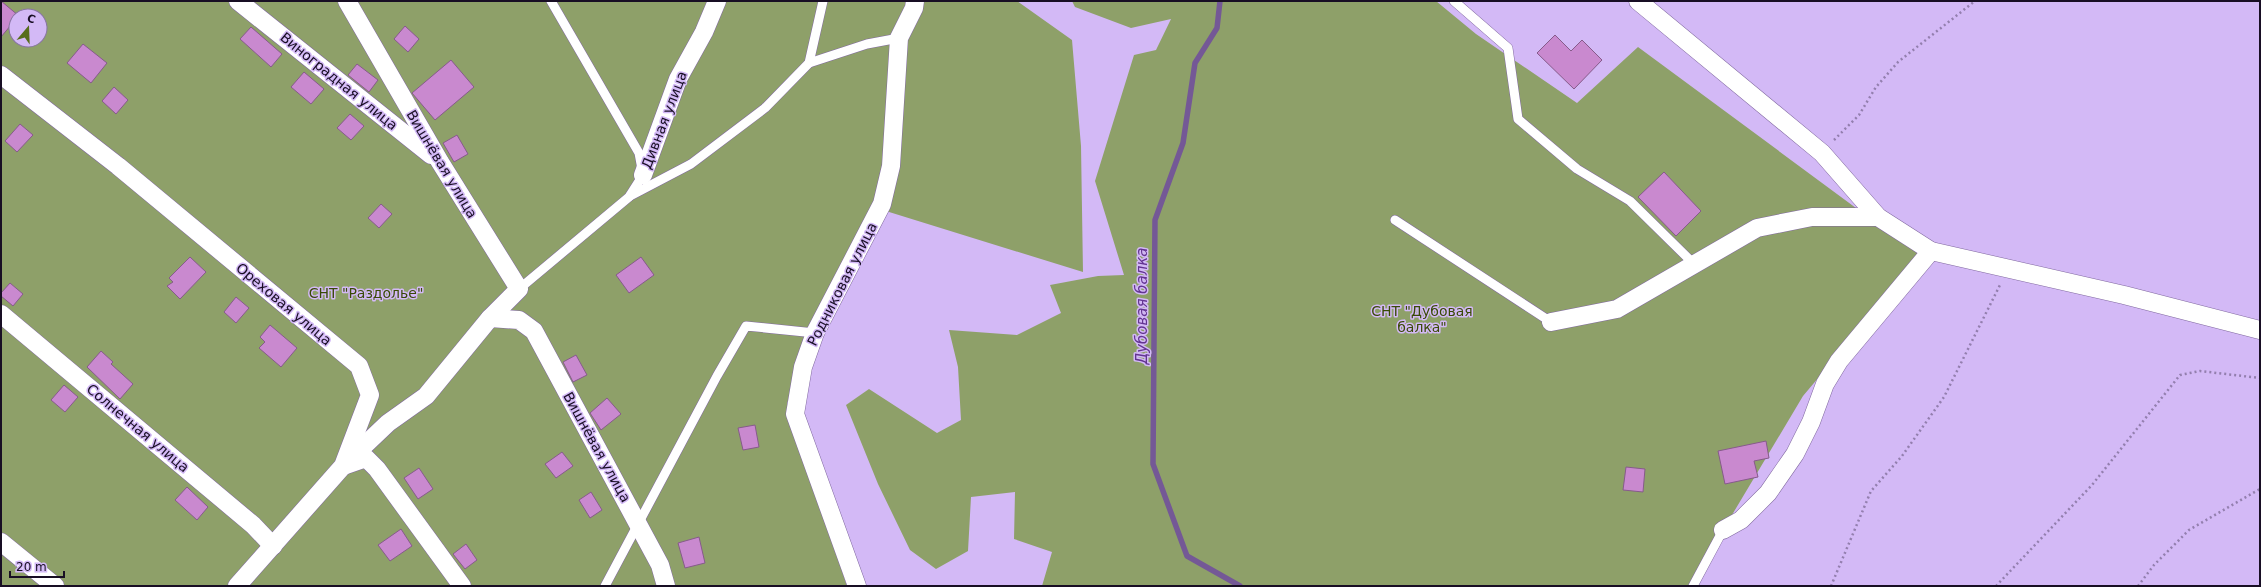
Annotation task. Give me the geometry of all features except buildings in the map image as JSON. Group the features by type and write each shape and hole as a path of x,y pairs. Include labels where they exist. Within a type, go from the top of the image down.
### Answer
{"street":[{"name":"Виноградная улица","path":"238,1 440,162"},
{"name":"Вишнёвая улица","path":"346,1 440,162 519,289"},
{"name":"Дивная улица","path":"643,175 678,79 704,32 717,1"},
{"name":"Родниковая улица","path":"857,586 796,414 803,367 815,333 882,204 891,166 899,38 914,8 915,1"},
{"path":"1638,1 1822,153 1878,217 1931,251 2124,295 2260,330"},
{"name":"Ореховая улица","path":"1,76 118,166 359,366 370,395 343,466 272,546 239,586"},
{"path":"1551,322 1617,309 1757,228 1812,217 1878,217"},
{"path":"1723,530 1741,520 1768,493 1795,454 1811,422 1825,384 1839,361 1931,251"},
{"path":"343,466 388,423 426,396 490,318 519,289"},
{"name":"Солнечная улица","path":"1,314 253,525 272,546"},
{"name":"Вишнёвая улица","path":"490,318 520,320 534,331 660,565 666,586"},
{"path":"343,466 366,458 377,468 462,586"},
{"path":"1,542 55,586"}],"lane":[{"path":"551,1 639,153 643,175 629,197"},
{"path":"808,63 822,1"},
{"path":"1454,1 1508,48 1518,119 1577,170 1630,201 1694,264"},
{"path":"519,289 629,197 691,164 765,108 808,63 867,44 899,38"},
{"path":"1395,220 1551,322"},
{"path":"605,586 639,525 717,376 746,326 815,333"},
{"path":"1693,586 1723,530"}],"path":[{"path":"1822,153 1858,115 1876,87 1898,62 1975,1"},
{"path":"1830,586 1871,491 1902,456 1944,397 2008,268"},
{"path":"1996,586 2092,485 2180,375 2200,371 2260,378"},
{"path":"2138,586 2154,565 2189,530 2260,489"}],"green space":[{"name":"СНТ \"Раздолье\"","path":"1,1 1017,1 1072,40 1081,146 1083,272 873,207 811,325 787,404 847,586 1,586"},
{"name":"СНТ \"Дубовая балка\"","path":"1072,1 1436,1 1476,34 1577,103 1638,47 1921,256 1803,396 1723,530 1693,586 1042,586 1052,552 1014,539 1015,492 971,497 968,551 936,569 910,550 878,484 846,405 869,389 937,433 961,420 958,367 949,330 1017,335 1061,313 1050,285 1098,276 1124,275 1095,181 1134,55 1156,50 1171,19 1131,28 1075,7"}],"waterway":[{"name":"Дубовая балка","path":"1220,1 1217,28 1195,63 1183,143 1155,220 1153,464 1187,556 1240,586"}]}
